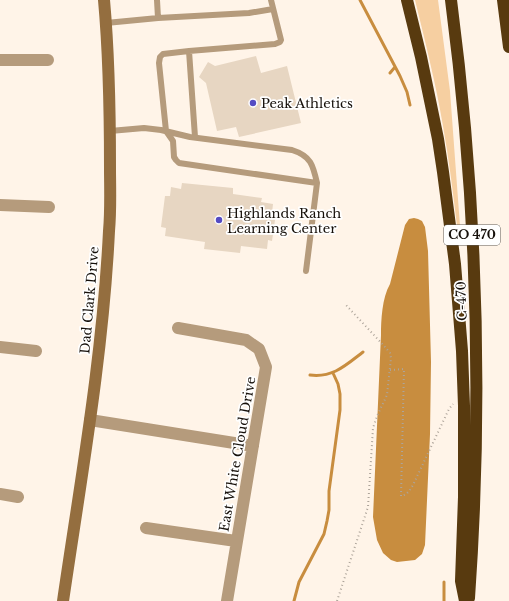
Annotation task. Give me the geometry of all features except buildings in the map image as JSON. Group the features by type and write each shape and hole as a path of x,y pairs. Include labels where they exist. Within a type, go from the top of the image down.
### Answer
{"highway":[{"path":"407,0 425,75 438,139 455,264 464,398 464,497 461,581 466,601"},
{"name":"C-470","path":"451,0 467,151 475,314 475,470 469,601"},
{"path":"503,0 509,47"}],"street":[{"name":"Dad Clark Drive","path":"64,601 90,420 101,329 109,236 110,131 104,0"},
{"path":"0,60 48,60"},
{"path":"0,205 49,207"},
{"name":"East White Cloud Drive","path":"178,328 246,340 259,349 266,367 227,601"},
{"path":"0,347 36,351"},
{"path":"90,420 253,446"},
{"path":"0,494 18,497"},
{"path":"146,528 236,541"}],"lane":[{"path":"156,0 158,18"},
{"path":"271,0 281,40 280,42 275,44 163,54 160,57 159,63 166,131 173,141 174,157 179,163 317,182"},
{"path":"106,24 158,18 249,13 273,9"},
{"path":"189,51 195,137"},
{"path":"110,131 144,128 195,137 292,150 300,152 306,156 314,170 317,182 306,271"}],"path":[{"path":"337,601 368,507 373,428 387,395 391,358 390,353 346,305"},
{"path":"390,370 404,369 401,496 408,492 413,485 449,409 456,401 464,398"}],"shaded area":[{"path":"415,0 438,0 450,91 460,226 457,226 451,176 437,94"},
{"path":"414,218 422,221 425,227 428,251 431,362 430,434 425,545 422,554 415,560 397,562 391,560 383,553 377,540 373,517 381,323 385,296 390,284 405,225 409,219"}],"waterway":[{"path":"360,0 400,76 407,92 410,105"},
{"path":"390,73 395,67"},
{"path":"310,375 326,374 339,370 363,352"},
{"path":"294,601 299,582 324,534 329,510 329,491 340,410 340,394 338,384 333,373"},
{"path":"444,582 444,601"}],"place":[{"name":"Peak Athletics","path":"253,103"},
{"name":"Highlands Ranch Learning Center","path":"219,220"}]}
